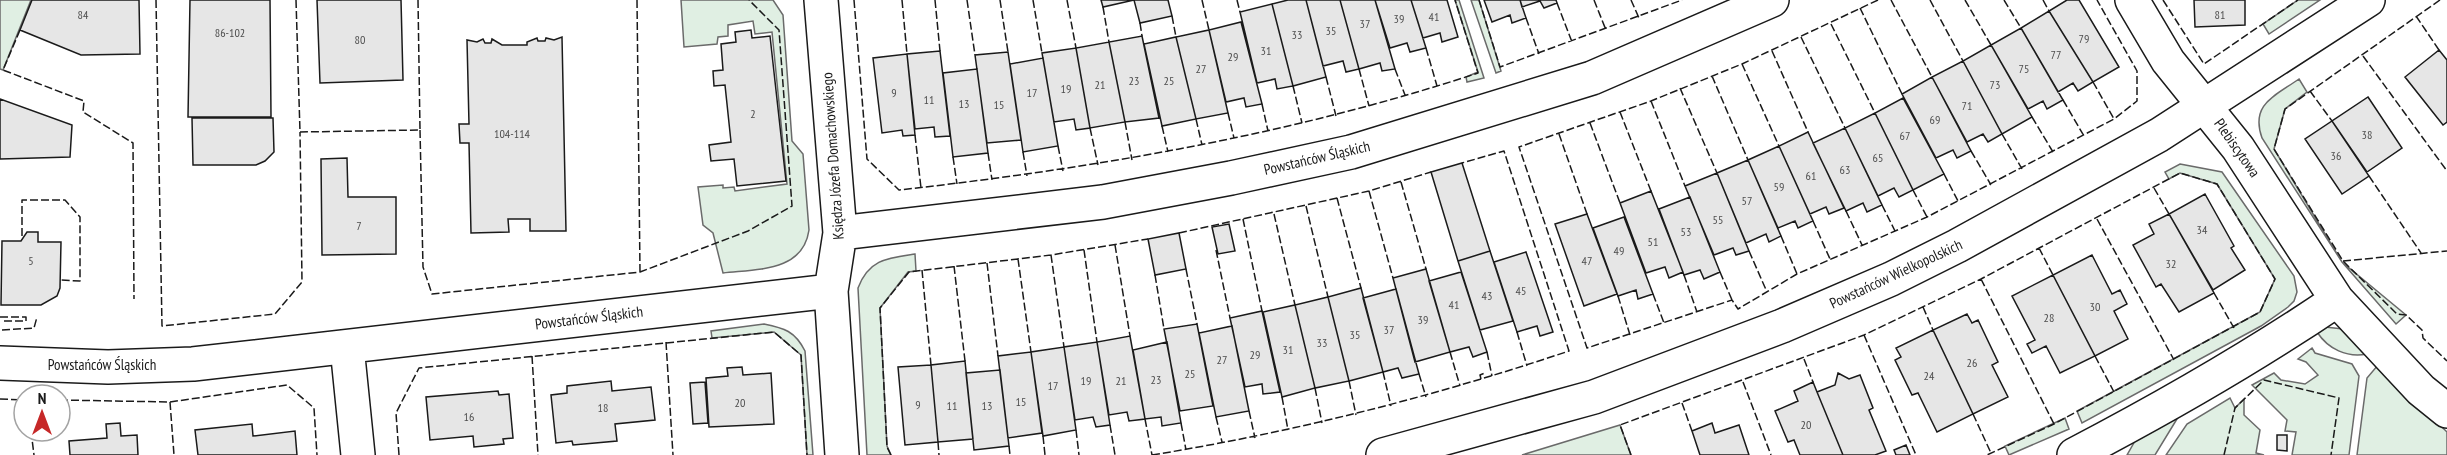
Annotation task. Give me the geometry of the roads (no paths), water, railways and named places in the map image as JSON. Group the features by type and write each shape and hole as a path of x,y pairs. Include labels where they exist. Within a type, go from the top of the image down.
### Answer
{"street":[{"name":"Księdza Józefa Domachowskiego","path":"821,0 840,233 831,291 842,455"},
{"name":"Powstańców Śląskich","path":"840,233 1103,201 1231,178 1351,152 1592,78 1772,0"},
{"name":"Plebiscytowa","path":"2132,0 2168,61 2238,148 2337,300 2421,390 2447,411"},
{"name":"Powstańców Wielkopolskich","path":"1383,455 1594,397 1782,326 1891,279 1957,246 2206,106 2368,0"},
{"name":"Powstańców Śląskich","path":"0,363 108,367 193,364 831,291"},
{"path":"2074,455 2131,426 2337,300"},
{"path":"347,346 358,455"}]}
